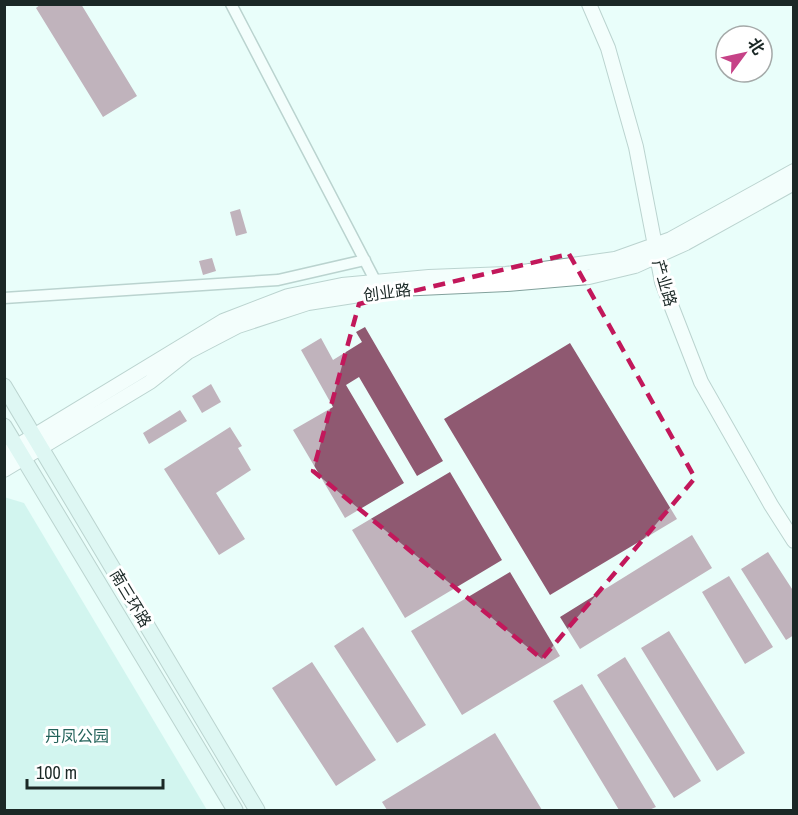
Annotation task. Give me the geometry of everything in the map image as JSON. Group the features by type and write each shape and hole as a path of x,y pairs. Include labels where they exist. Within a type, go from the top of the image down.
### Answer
{"main road":[{"name":"南三环路","path":"4,386 257,810"},
{"name":"南三环路","path":"4,426 15,453 235,810"}],"street":[{"path":"231,4 376,282"},
{"name":"产业路","path":"589,4 608,48 636,147 662,282 701,382 794,541"},
{"name":"创业路","path":"4,470 15,453 150,382 188,352 238,326 308,303 398,289 507,284 589,277 635,266 671,239 794,171"},
{"name":"创业路","path":"38,442 223,321 288,296 342,285 429,277 506,274 615,259 686,243 794,183"},
{"path":"4,298 278,280 365,260"}],"highlighted area":[{"path":"569,254 695,478 542,659 313,471 359,304"}],"green space":[{"name":"丹凤公园","path":"4,497 24,503 207,810 5,810"}],"building":[{"path":"41,4 81,4 137,96 103,117 36,8"},
{"path":"240,209 247,233 236,236 230,212"},
{"path":"212,258 216,271 203,275 199,261"},
{"path":"365,327 443,461 417,476 359,377 346,385 404,483 345,518 293,430 333,407 301,350 321,338 333,360 362,342 356,332"},
{"path":"570,343 677,519 550,595 444,419"},
{"path":"211,384 221,402 202,413 192,396"},
{"path":"180,410 187,421 149,444 143,433"},
{"path":"230,427 242,446 238,448 251,470 216,493 245,539 219,555 164,469"},
{"path":"450,472 502,560 405,618 352,530"},
{"path":"692,535 712,568 580,649 560,617"},
{"path":"768,552 794,592 794,635 786,640 741,569"},
{"path":"510,572 560,656 462,715 411,631"},
{"path":"729,576 773,647 745,664 702,592"},
{"path":"363,627 426,725 397,743 334,646"},
{"path":"669,631 745,753 717,771 641,648"},
{"path":"625,657 701,781 674,798 597,675"},
{"path":"312,662 376,760 336,786 272,688"},
{"path":"582,684 656,807 649,810 619,810 553,701"},
{"path":"495,733 542,810 387,810 382,802"}]}
